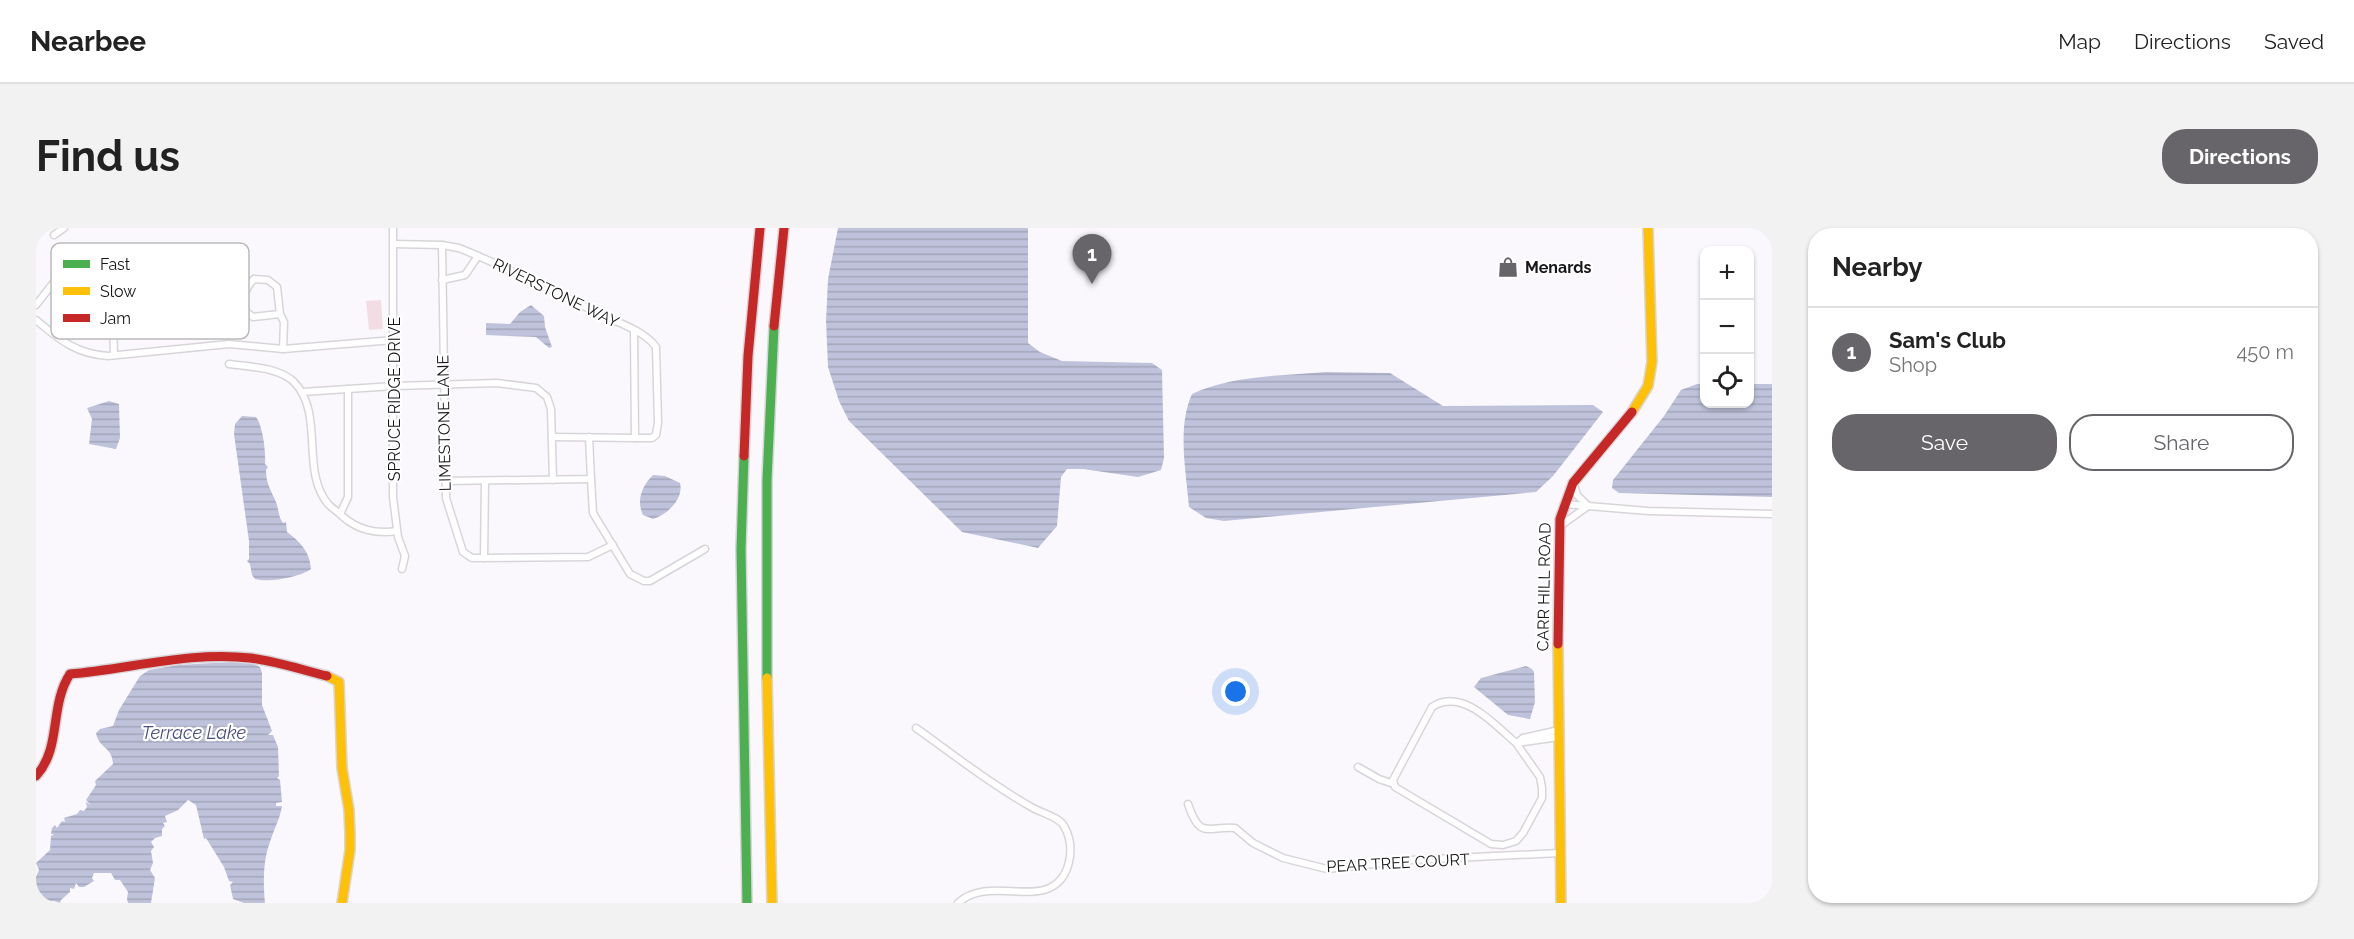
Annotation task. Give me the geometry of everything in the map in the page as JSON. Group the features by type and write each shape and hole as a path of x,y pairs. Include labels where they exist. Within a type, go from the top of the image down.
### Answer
{"main road":[{"path":"747,903 741,549 748,356 759,228"},
{"name":"CARR HILL ROAD","path":"1561,903 1559,526 1564,504 1574,482 1636,408 1648,386 1652,362 1648,228"},
{"path":"772,903 765,549 772,357 784,231"},
{"path":"36,776 47,762 60,696 64,681 70,674 184,660 240,657 254,658 330,677 339,682 342,768 350,810 350,850 342,903"}],"street":[{"path":"54,235 64,228"},
{"name":"SPRUCE RIDGE DRIVE","path":"393,228 393,497 397,531 405,556 402,569"},
{"name":"RIVERSTONE WAY","path":"394,244 442,244 459,248 652,341 656,348 658,423 656,435 652,438 635,438"},
{"name":"LIMESTONE LANE","path":"442,244 445,481 448,509 463,552 472,558 588,557 613,545"},
{"name":"RIVERSTONE WAY","path":"442,280 465,275 478,256"},
{"path":"249,285 254,279 268,280 277,287 280,314 284,322 283,349"},
{"path":"36,305 51,286"},
{"path":"249,314 253,317 280,314"},
{"path":"36,320 51,331"},
{"path":"553,437 635,438 634,331"},
{"path":"63,339 90,355 114,355 230,344 283,349 394,340"},
{"path":"114,339 114,355"},
{"path":"229,364 277,372 293,381 302,392 309,411 317,479 327,503 352,524 368,531 397,531"},
{"path":"302,392 497,383 536,388 547,397 551,409 553,480"},
{"path":"340,514 348,497 348,389"},
{"path":"589,437 593,513 630,573 644,581 650,581 705,549"},
{"path":"445,481 591,479"},
{"path":"484,558 485,481"},
{"path":"1574,482 1577,495 1588,506"},
{"path":"1564,504 1648,511 1772,514"},
{"path":"1559,526 1588,506"},
{"path":"1358,767 1379,779 1394,784 1395,787 1491,844 1516,841 1523,833 1542,798 1540,777 1516,743 1487,718 1453,700 1442,700 1432,707 1393,780 1394,784"},
{"path":"916,728 986,778 1030,806 1060,821 1065,827 1071,855 1067,869 1058,882 1046,889 991,890 967,897 958,903"},
{"path":"1516,743 1523,738 1559,734"},
{"name":"PEAR TREE COURT","path":"1188,804 1193,819 1204,828 1211,830 1235,828 1253,843 1283,858 1327,869 1412,860 1560,853"}],"shaded area":[{"path":"381,300 383,329 369,330 366,301"}],"water":[{"path":"838,228 1028,228 1028,343 1040,352 1062,361 1152,363 1162,370 1164,458 1161,470 1138,477 1067,469 1061,477 1057,526 1038,548 962,532 849,421 839,401 828,367 826,321 828,279"},
{"path":"531,305 544,316 552,347 549,348 536,337 486,335 486,323 510,324 520,312"},
{"path":"1326,372 1390,373 1443,406 1593,405 1603,412 1553,476 1536,492 1224,521 1206,518 1189,507 1184,435 1187,407 1192,394 1240,380"},
{"path":"1700,384 1700,408 1754,408 1754,384 1772,384 1772,497 1619,493 1612,488 1613,480 1664,416 1681,390"},
{"path":"109,401 119,404 120,438 116,449 89,444 92,419 87,408"},
{"path":"242,416 256,417 258,421 264,440 265,464 268,467 267,479 280,518 283,523 286,522 287,532 300,543 309,557 311,569 300,574 268,580 255,579 252,575 250,564 247,561 249,541 234,434 235,424"},
{"path":"653,475 665,476 680,483 681,489 673,506 664,514 653,519 643,515 640,499 643,489"},
{"name":"Terrace Lake","path":"247,661 260,667 262,705 272,731 268,735 273,735 278,747 279,776 277,778 280,780 282,802 276,803 276,806 282,806 266,856 265,903 244,903 233,899 230,885 233,882 229,881 224,867 206,838 204,839 196,805 188,800 178,810 165,816 167,822 163,823 165,826 162,829 162,836 151,842 154,847 151,851 153,863 150,870 155,878 151,903 128,903 128,892 120,880 115,880 111,873 94,873 92,878 94,881 84,887 79,887 76,883 74,889 70,888 70,892 60,903 54,901 36,903 36,877 39,870 36,863 50,850 51,836 54,834 51,834 52,828 55,825 57,828 62,821 65,822 64,818 77,814 80,810 84,811 87,807 86,802 91,805 86,800 96,785 95,781 113,764 108,750 100,742 96,733 100,729 113,726 119,710 140,676 149,670 178,665"},
{"path":"1526,666 1534,672 1535,702 1530,719 1508,715 1474,687 1481,678"}],"traffic: fast":[{"path":"767,678 767,480 774,326"},
{"path":"744,456 741,549 747,903"}],"traffic: slow":[{"path":"1632,412 1648,386 1652,362 1648,228"},
{"path":"1558,644 1561,903"},
{"path":"327,676 339,682 342,768 349,810 350,850 342,903"},
{"path":"767,678 772,903"}],"traffic: jam":[{"path":"744,456 748,356 760,228"},
{"path":"774,326 784,228"},
{"path":"1558,644 1560,519 1573,483 1632,412"},
{"path":"36,776 49,753 59,700 70,674 183,659 228,656 270,661 327,676"}],"place":[{"name":"Menards","path":"1508,267"},
{"name":"Sam's Club","path":"1092,284"}]}
